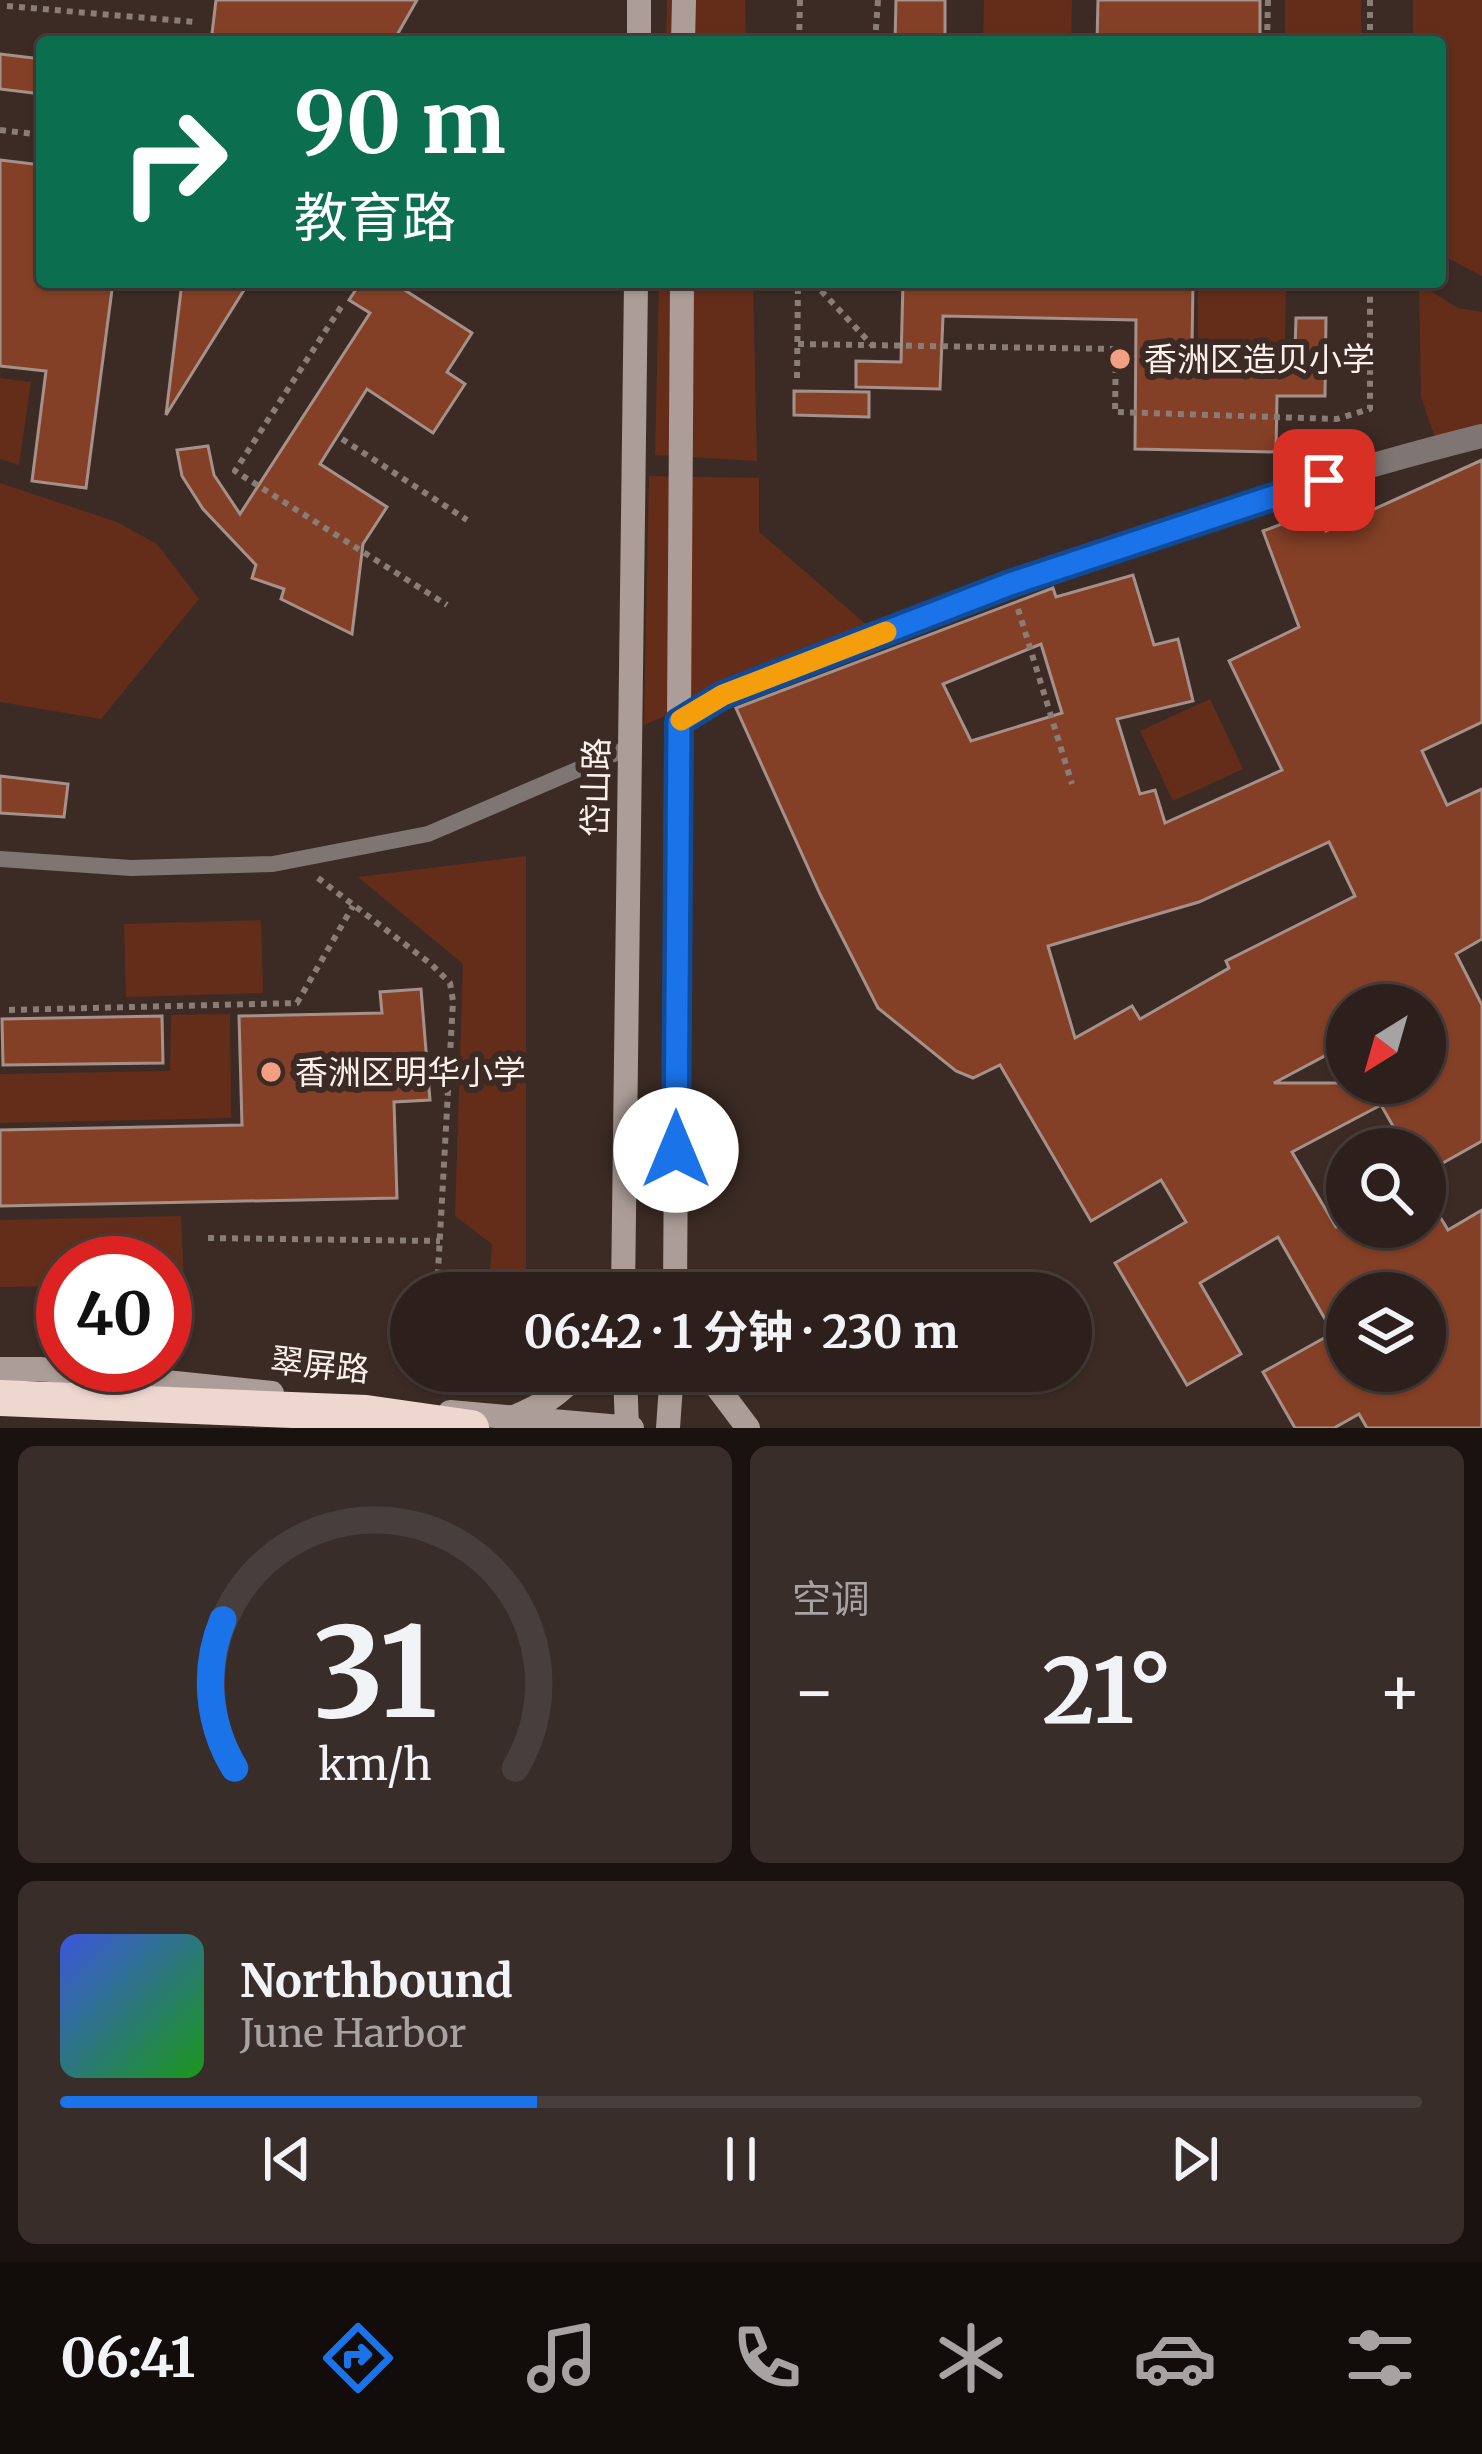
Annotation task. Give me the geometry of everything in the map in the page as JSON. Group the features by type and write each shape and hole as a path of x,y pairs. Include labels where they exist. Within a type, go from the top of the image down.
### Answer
{"highway":[{"path":"0,1398 366,1413 471,1428"}],"street":[{"path":"639,0 639,36"},
{"path":"683,36 684,0"},
{"name":"岱山路","path":"622,1272 636,288"},
{"path":"676,1272 682,288"},
{"path":"679,722 723,695 1010,584 1220,512 1482,436"},
{"name":"翠屏路","path":"0,1369 40,1369 629,1428"},
{"path":"512,1418 559,1392"},
{"path":"626,1392 629,1428"},
{"path":"668,1428 671,1392"},
{"path":"721,1392 748,1428"}],"lane":[{"path":"0,859 131,868 273,864 428,834 630,747"}],"path":[{"path":"800,0 800,36"},
{"path":"875,36 878,0"},
{"path":"1268,0 1268,36"},
{"path":"1370,0 1370,36"},
{"path":"7,6 194,22"},
{"path":"0,130 36,134"},
{"path":"797,378 798,288"},
{"path":"819,288 872,345"},
{"path":"798,344 1116,349 1115,412 1337,419 1370,409 1370,288"},
{"path":"341,307 235,471 447,605"},
{"path":"342,439 467,520"},
{"path":"1010,584 1072,784"},
{"path":"304,857 314,874 450,983 453,1001 438,1272"},
{"path":"9,1010 297,1003 353,906"},
{"path":"208,1238 440,1241"}],"shaded area":[{"path":"667,0 745,0 746,36 666,36"},
{"path":"984,0 1072,0 1071,36 983,36"},
{"path":"1285,0 1361,0 1361,36 1285,36"},
{"path":"1413,0 1482,0 1482,276 1446,257 1446,36 1413,36"},
{"path":"659,288 753,288 757,461 655,455"},
{"path":"1198,288 1286,288 1285,343 1198,341"},
{"path":"1419,288 1426,288 1458,308 1482,312 1482,427 1435,438 1421,397"},
{"path":"0,378 31,382 19,465 0,459"},
{"path":"649,476 759,478 759,532 868,626 644,725"},
{"path":"0,483 117,522 157,544 199,599 101,719 0,702"},
{"path":"1210,699 1243,769 1173,801 1140,731"},
{"path":"526,856 526,1272 490,1272 492,1244 455,1216 463,964 358,877"},
{"path":"261,920 263,993 126,997 124,924"},
{"path":"230,1014 231,1118 0,1123 0,1074 170,1071 171,1015"},
{"path":"181,1216 182,1236 36,1236 36,1286 0,1287 0,1220"}],"building":[{"path":"216,0 417,0 396,36 212,36"},
{"path":"896,0 945,0 945,36 895,36"},
{"path":"1098,0 1260,0 1260,36 1097,36"},
{"path":"0,54 36,58 36,93 0,89"},
{"path":"0,160 36,164 36,288 112,288 86,488 32,481 46,371 0,366"},
{"path":"181,288 245,288 166,415"},
{"path":"357,288 401,288 472,333 447,372 465,384 433,433 367,389 320,464 387,507 363,544 352,634 281,599 284,589 252,578 256,565 203,509 182,476 177,450 208,446 214,475 240,514 370,313 349,300"},
{"path":"903,288 1193,288 1192,347 1295,349 1296,318 1326,318 1325,396 1277,396 1276,452 1135,449 1136,320 943,316 940,389 856,387 856,361 901,362"},
{"path":"794,391 869,392 869,417 794,415"},
{"path":"1482,460 1482,722 1422,751 1447,805 1482,789 1482,939 1456,954 1482,1005 1482,1141 1446,1161 1446,1128 1394,1128 1381,1105 1337,1128 1326,1128 1326,1134 1292,1152 1326,1210 1326,1248 1446,1248 1446,1227 1448,1230 1482,1210 1482,1428 1367,1428 1359,1414 1334,1428 1295,1428 1263,1372 1326,1337 1326,1392 1446,1392 1446,1272 1326,1272 1326,1321 1278,1237 1200,1283 1241,1354 1187,1385 1115,1263 1186,1222 1161,1180 1091,1221 1000,1065 973,1078 956,1071 878,1008 820,894 736,708 1053,588 1056,597 1133,575 1154,645 1178,639 1193,701 1117,719 1140,794 1155,790 1165,823 1282,770 1229,661 1299,627 1263,531 1318,511 1326,531","holes":["1041,644 1062,713 971,741 943,684","1329,842 1355,896 1226,961 1229,968 1140,1019 1132,1006 1075,1038 1048,946 1199,902"]},
{"path":"0,776 68,784 64,817 0,813"},
{"path":"421,989 430,1100 394,1102 397,1198 0,1206 0,1130 242,1125 239,1016 382,1013 380,992"},
{"path":"162,1016 163,1063 3,1065 2,1019"}],"slow traffic":[{"path":"681,720 723,695 886,632"}],"place":[{"name":"香洲区造贝小学","path":"1120,359"},
{"name":"香洲区明华小学","path":"271,1072"}],"route":[{"path":"676,1150 679,722 723,695 1010,584 1324,480"}]}
